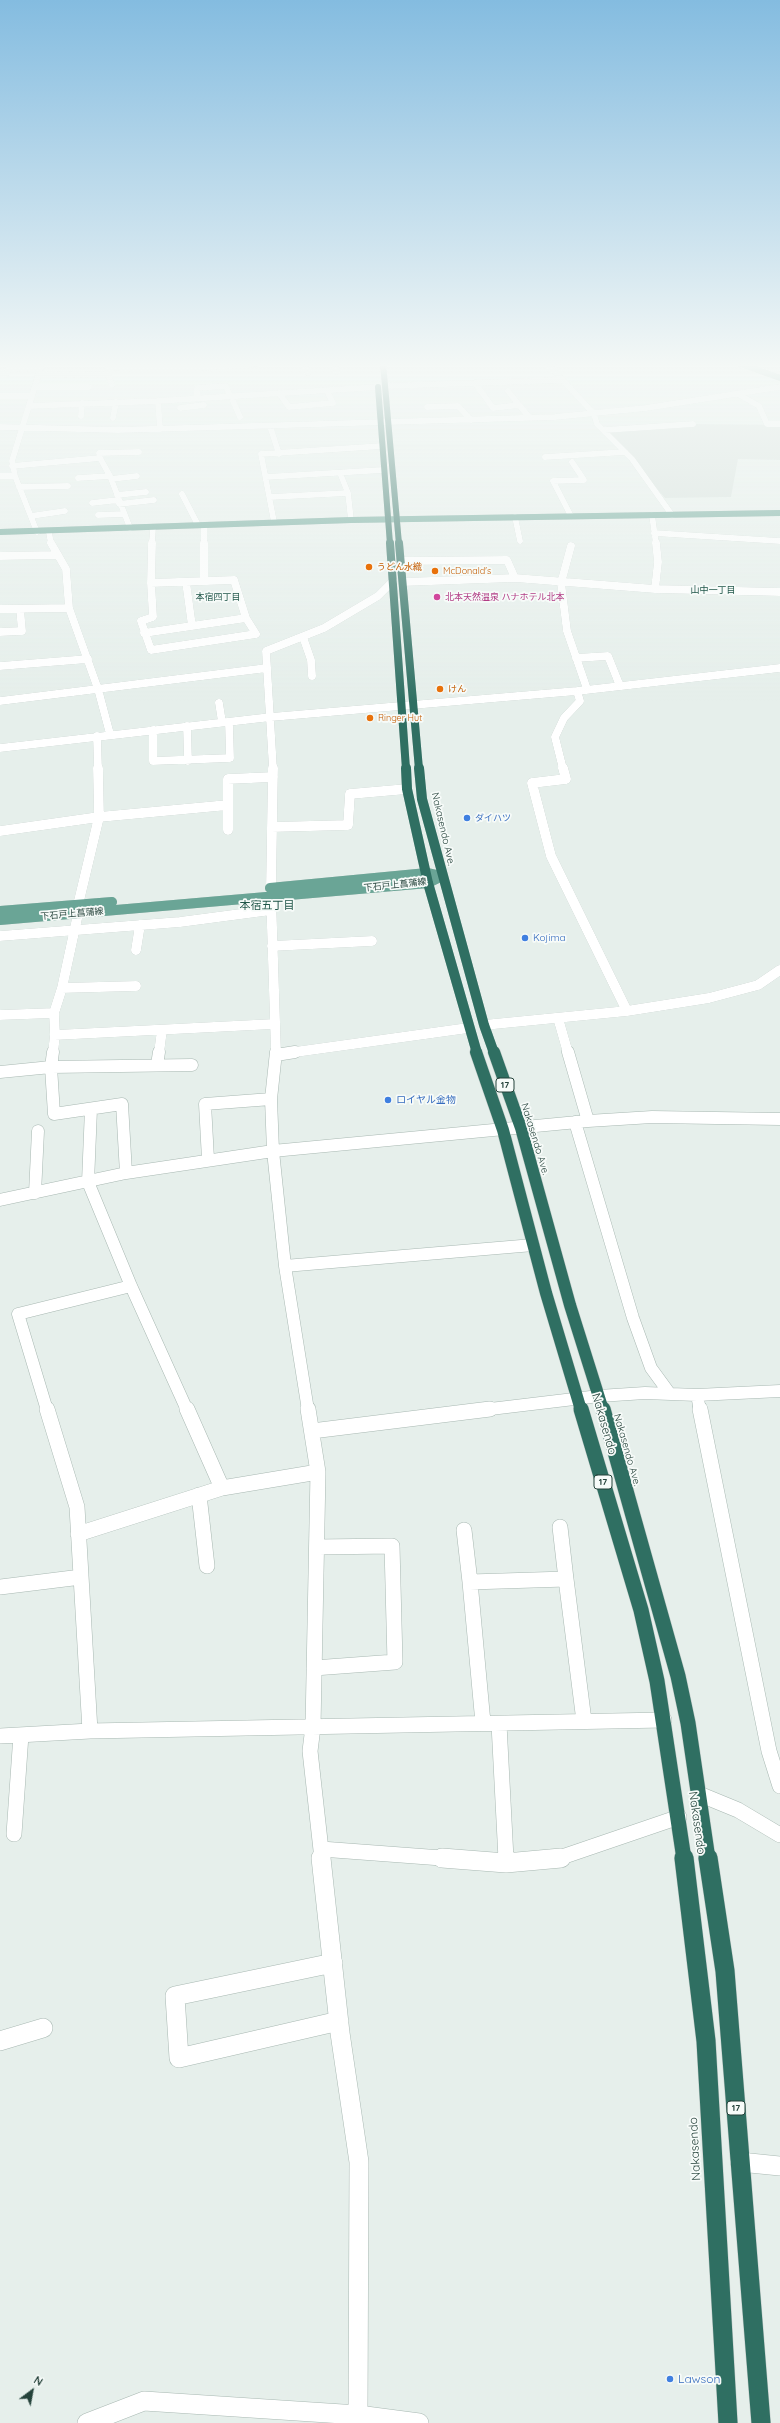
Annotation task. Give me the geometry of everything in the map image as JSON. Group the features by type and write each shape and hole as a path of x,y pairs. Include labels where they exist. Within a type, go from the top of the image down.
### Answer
{"highway":[{"name":"Nakasendo Ave.","path":"384,476 402,561 398,582"},
{"name":"Nakasendo Ave.","path":"389,476 408,705 422,799 484,1025 521,1128 570,1305 599,1396 678,1676 699,1794"},
{"name":"Nakasendo Ave.","path":"408,705 407,789 427,873 428,883 468,1028 503,1130 533,1245"},
{"name":"Nakasendo","path":"533,1245 640,1610 664,1720 679,1817 706,2041 728,2423"},
{"name":"Nakasendo","path":"699,1794 725,1971 761,2423"}],"main road":[{"path":"0,532 49,532 274,522 393,519 780,514"},
{"name":"下石戸上菖蒲線","path":"0,920 78,910 271,892 427,873 442,876"},
{"name":"下石戸上菖蒲線","path":"271,892 428,883 442,876"},
{"name":"下石戸上菖蒲線","path":"0,911 78,910"}],"street":[{"path":"15,476 37,532"},
{"path":"78,478 135,476"},
{"path":"266,476 274,522"},
{"path":"341,476 348,493 351,520"},
{"path":"572,516 553,481 584,480 581,476"},
{"path":"643,476 672,515"},
{"path":"111,477 115,497 130,528"},
{"path":"19,487 68,486"},
{"path":"92,503 115,497 146,492"},
{"path":"270,497 348,493"},
{"path":"182,494 201,525 204,581"},
{"path":"115,497 154,500"},
{"path":"31,516 65,511"},
{"path":"98,515 124,514"},
{"path":"652,516 658,562 655,589"},
{"path":"515,517 520,541"},
{"path":"153,527 151,583 153,617 141,621 151,650 261,643 303,637 324,628 378,596 398,582 514,578 561,583 655,589 780,592"},
{"path":"49,532 52,546 66,568 69,608 98,689 110,734"},
{"path":"654,533 780,541"},
{"path":"571,546 561,583 567,631 587,689"},
{"path":"0,556 58,555"},
{"path":"402,561 507,560 514,578"},
{"path":"151,583 234,580 246,618 261,643 267,668 271,717 273,777 271,910 276,1055 270,1099 273,1151 285,1266 318,1472 318,1547 313,1727 310,1751 339,2021 359,2162 358,2416"},
{"path":"186,582 192,626"},
{"path":"0,632 22,631 20,608"},
{"path":"0,609 69,608"},
{"path":"144,633 246,618"},
{"path":"303,637 311,660 312,676"},
{"path":"576,658 608,656 620,686"},
{"path":"0,666 88,659"},
{"path":"0,701 267,668"},
{"path":"0,748 110,734 271,717 577,691 780,668"},
{"path":"577,691 580,701 564,718 555,737 566,779 532,783 552,856 627,1011"},
{"path":"153,730 153,761 188,761 230,758 225,722 219,703"},
{"path":"187,726 188,761"},
{"path":"97,736 99,817 62,988 54,1013 55,1035 51,1067 54,1114 122,1104 126,1172"},
{"path":"228,830 228,779 273,777"},
{"path":"272,827 348,825 350,794 407,789"},
{"path":"0,831 99,817 228,805"},
{"path":"0,936 140,925 271,910"},
{"path":"136,950 140,925"},
{"path":"272,946 372,941"},
{"path":"484,1025 627,1011 709,998 758,986 780,970"},
{"path":"62,988 136,986"},
{"path":"0,1015 54,1013"},
{"path":"558,1018 588,1121"},
{"path":"55,1035 274,1024"},
{"path":"276,1055 468,1028"},
{"path":"157,1065 162,1030"},
{"path":"0,1072 51,1067 192,1065"},
{"path":"208,1159 205,1104 270,1099"},
{"path":"91,1109 88,1182 131,1286 222,1488"},
{"path":"0,1200 88,1182 126,1172 208,1159 273,1151 588,1121 652,1118 780,1119"},
{"path":"575,1122 633,1318 651,1368 670,1394"},
{"path":"35,1193 38,1131"},
{"path":"285,1266 533,1245"},
{"path":"90,1731 77,1507 18,1314 131,1286"},
{"path":"312,1431 517,1408 599,1396 645,1393 697,1395 780,1391"},
{"path":"697,1395 769,1751 780,1786"},
{"path":"78,1534 222,1488 318,1472"},
{"path":"199,1495 207,1566"},
{"path":"560,1527 584,1721"},
{"path":"464,1530 470,1582 491,1723 506,1862"},
{"path":"314,1668 395,1662 392,1546 318,1547"},
{"path":"0,1587 81,1577"},
{"path":"470,1582 566,1579"},
{"path":"0,1736 90,1731 664,1720"},
{"path":"14,1834 21,1735"},
{"path":"699,1794 738,1810 780,1835"},
{"path":"321,1849 506,1862 558,1859 679,1817"},
{"path":"333,1963 175,1996 179,2058 339,2021"},
{"path":"0,2041 43,2028"},
{"path":"740,2162 780,2166"},
{"path":"87,2423 144,2402 319,2418 358,2416 419,2423"}],"shaded area":[{"path":"646,476 735,476 731,497 665,498"}],"place":[{"name":"うどん水織","path":"369,567"},
{"name":"McDonald's","path":"435,571"},
{"name":"北本天然温泉 ハナホテル北本","path":"437,597"},
{"name":"けん","path":"440,689"},
{"name":"Ringer Hut","path":"370,718"},
{"name":"ダイハツ","path":"467,818"},
{"name":"Kojima","path":"525,938"},
{"name":"ロイヤル金物","path":"388,1100"},
{"name":"Lawson","path":"670,2379"}],"district":[{"name":"山中一丁目","path":"713,590"},
{"name":"本宿四丁目","path":"218,597"},
{"name":"本宿五丁目","path":"267,906"}]}
